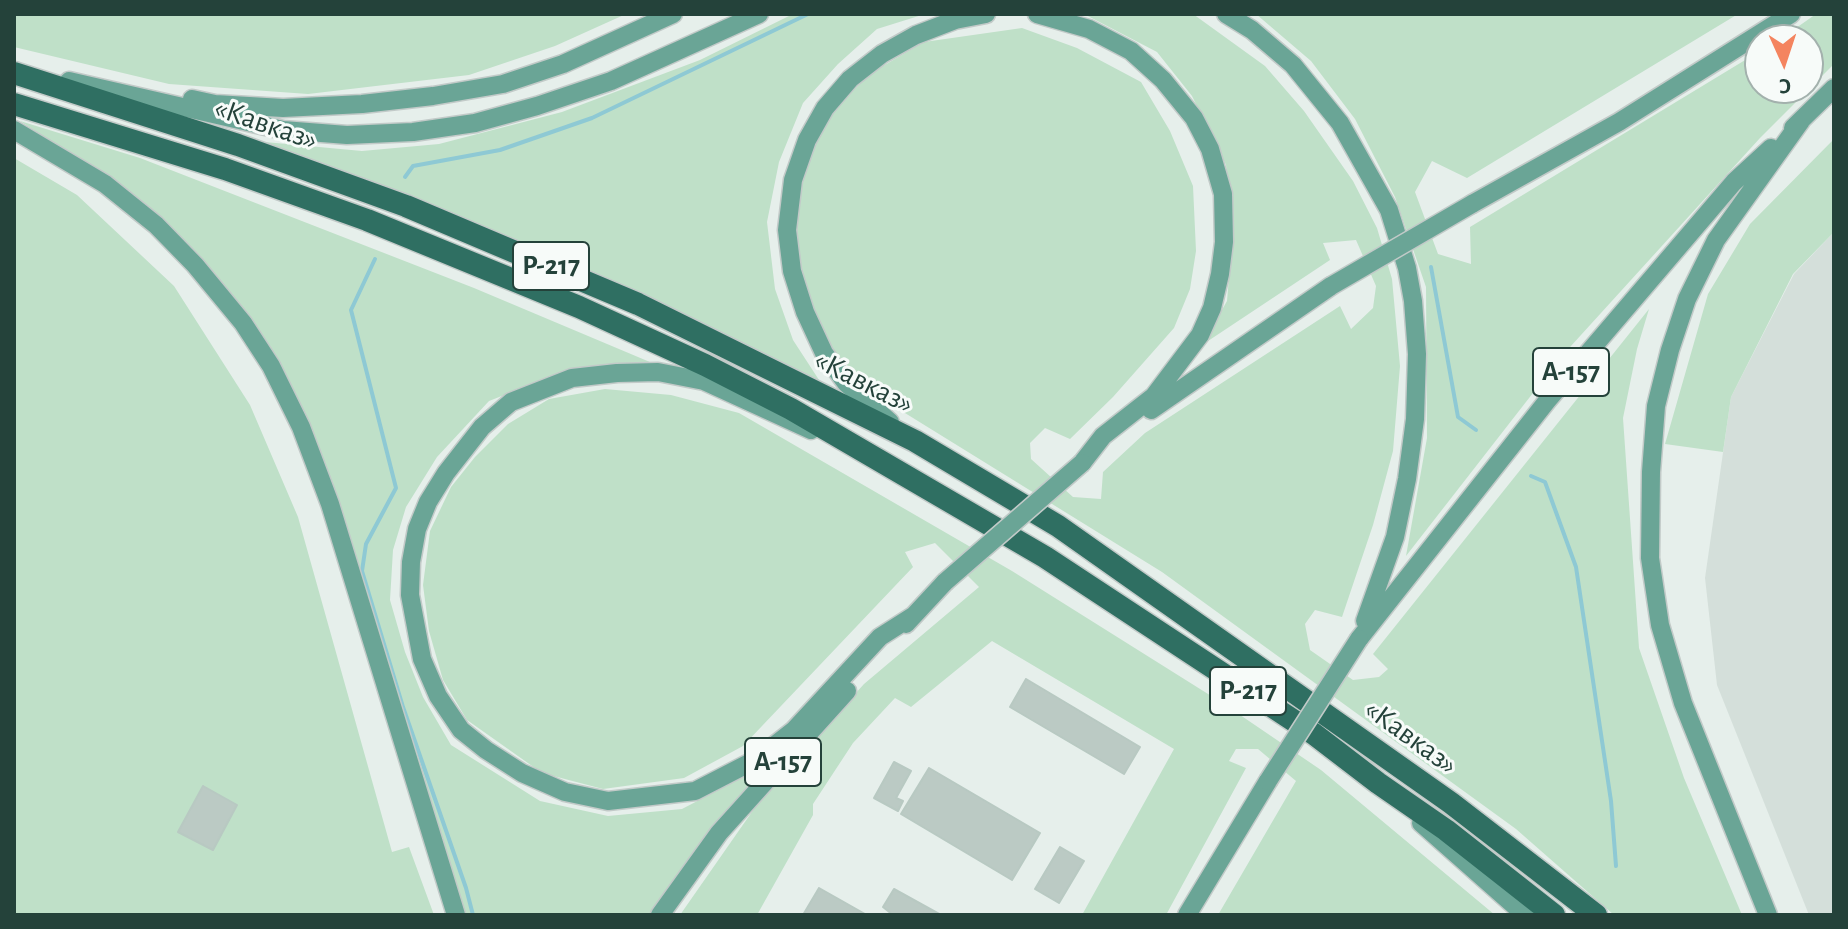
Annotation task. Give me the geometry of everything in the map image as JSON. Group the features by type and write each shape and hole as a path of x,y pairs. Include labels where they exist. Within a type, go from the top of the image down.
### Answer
{"highway":[{"name":"«Кавказ»","path":"14,70 238,145 420,211 638,304 915,441 1058,526 1451,803 1596,915"},
{"name":"«Кавказ»","path":"14,104 225,169 470,261 705,365 791,409 1045,557 1314,734 1446,830 1554,915"}],"main road":[{"path":"14,70 215,104 283,108 362,104 503,84 563,64 673,14"},
{"path":"14,70 283,130 347,135 413,132 475,123 611,81 759,14"},
{"path":"915,441 846,383 824,353 805,312 792,271 787,230 793,180 807,140 825,108 850,79 882,54 916,35 955,20 986,14"},
{"path":"1037,14 1089,29 1131,51 1163,80 1194,118 1210,149 1223,194 1224,242 1220,274 1212,308 1200,335 1154,396 1103,436 1082,463"},
{"path":"1226,14 1252,30 1293,65 1340,123 1389,210 1407,268 1417,354 1415,419 1395,537 1359,639"},
{"name":"А-157","path":"660,915 719,833 913,616 945,582 1082,463 1180,388 1331,286 1619,122 1791,14"},
{"name":"А-157","path":"1187,915 1359,639 1566,378 1734,182 1834,88"},
{"path":"1768,915 1683,703 1660,625 1650,558 1651,472 1656,406 1687,299 1716,240 1801,121"},
{"path":"14,130 105,184 156,225 195,265 243,323 271,366 301,427 330,504 456,915"},
{"path":"849,445 784,419 704,381 658,372 572,378 511,402 482,427 446,473 428,502 417,529 411,562 410,595 422,659 438,696 461,730 522,773 565,792 608,801 649,798 695,791 757,759 794,730 880,637 913,616"},
{"path":"1378,783 1525,915"}],"shaded area":[{"path":"1834,232 1834,915 1809,915 1717,685 1705,578 1731,397 1794,274"}],"green space":[{"path":"14,14 626,14 555,46 469,75 308,94 169,84 14,47"},
{"path":"793,14 925,14 877,29 838,64 803,103 779,162 767,222 775,289 793,340 821,383 505,236 265,142 362,151 439,144 562,112 700,60"},
{"path":"1084,14 1193,14 1265,66 1304,111 1353,181 1377,228 1392,279 1400,366 1393,451 1373,525 1342,617 1315,610 1305,624 1310,650 1353,680 1379,677 1388,669 1373,654 1649,309 1623,418 1639,648 1684,778 1742,915 1614,915 1516,829 1162,572 871,392 835,352 802,291 792,235 800,173 826,117 871,73 924,42 1022,28 1077,48 1141,82 1170,131 1193,186 1196,251 1190,289 1174,328 1113,397 1070,439 1045,428 1030,443 1031,459 1073,497 1101,499 1103,472 1145,433 1340,306 1351,329 1373,308 1376,286 1356,240 1323,243 1330,260 1202,345 1227,301 1232,241 1226,165 1192,96 1157,52"},
{"path":"1256,14 1738,14 1467,178 1432,161 1415,192 1438,254 1471,264 1470,227 1744,61 1744,104 1794,104 1561,357 1406,556 1427,438 1426,287 1395,197 1355,119 1311,61"},
{"path":"1816,14 1834,14 1834,64 1824,74 1824,24 1802,24"},
{"path":"20,121 140,158 474,288 657,365 611,364 553,376 489,401 437,457 406,507 393,550 390,600 405,652 423,697 451,745 540,801 608,816 682,809 753,772 758,776 701,842 655,915 462,915 312,431 270,346 196,252 125,189"},
{"path":"1834,139 1834,232 1793,274 1731,397 1723,452 1665,444 1708,294 1750,224"},
{"path":"14,158 77,195 174,286 250,405 298,517 392,852 409,847 434,915 14,915"},
{"path":"605,389 671,395 739,413 1012,571 1224,704 1321,770 1495,915 1218,915 1296,781 1258,749 1236,749 1229,761 1246,768 1166,915 1082,915 1174,749 992,641 911,707 895,698 853,743 813,804 813,815 757,915 680,915 763,796 864,684 979,587 935,543 905,552 913,567 743,746 684,778 603,789 542,773 467,720 443,680 429,631 423,585 430,531 451,487 508,424 549,399"}],"building":[{"path":"1026,679 1140,747 1124,774 1010,707"},
{"path":"894,762 911,771 896,798 903,801 898,811 874,798"},
{"path":"929,768 1040,833 1012,880 901,814"},
{"path":"203,786 237,805 213,850 178,832"},
{"path":"1060,847 1084,861 1059,903 1035,889"},
{"path":"819,888 865,914 865,915 803,915"},
{"path":"894,889 941,915 893,915 883,907"}],"waterway":[{"path":"405,177 413,166 500,150 592,118 808,14"},
{"path":"375,259 351,310 396,488 366,544 362,571 403,707 473,915"},
{"path":"1431,267 1458,417 1476,430"},
{"path":"1531,476 1545,482 1576,567 1611,801 1616,866"}]}
